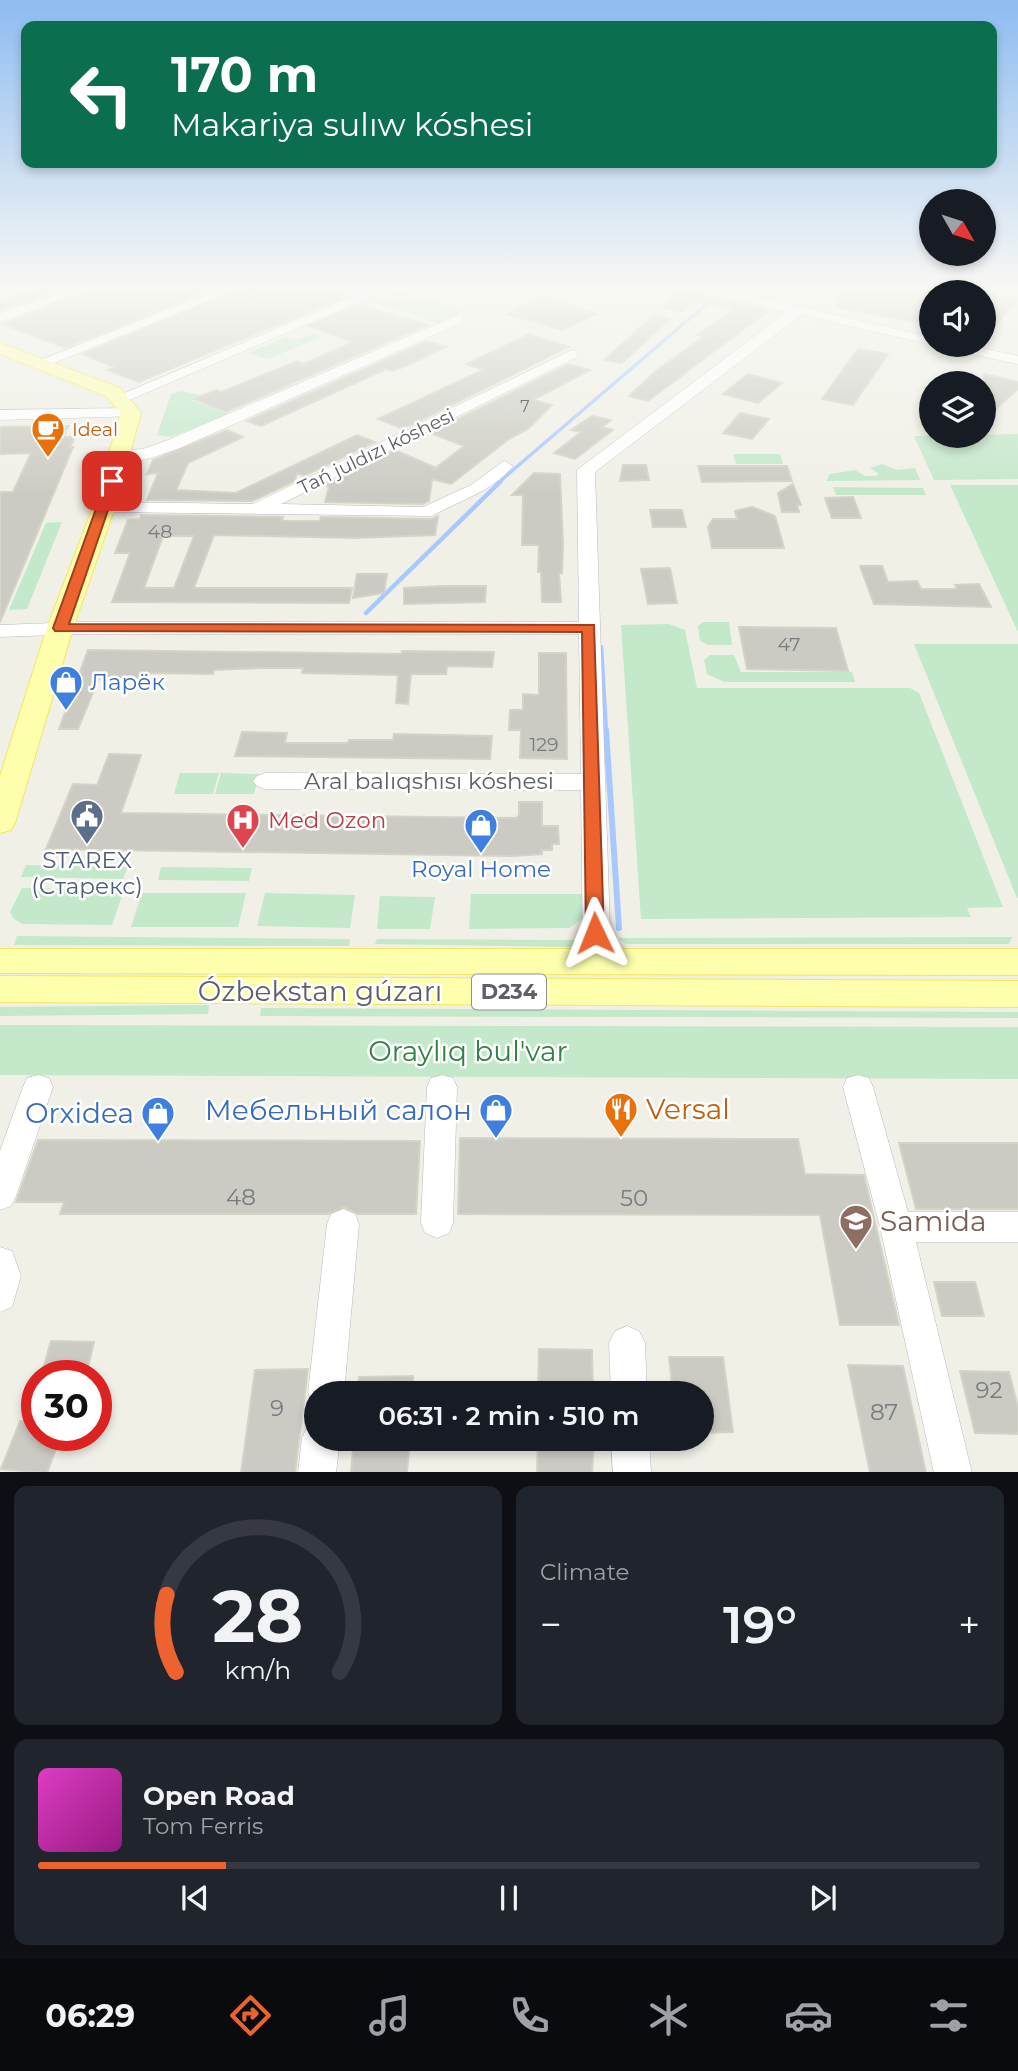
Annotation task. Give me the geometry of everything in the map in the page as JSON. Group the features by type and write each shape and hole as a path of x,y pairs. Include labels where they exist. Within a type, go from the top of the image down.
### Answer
{"main road":[{"path":"0,823 60,628 120,455 126,405 24,358"},
{"name":"Ózbekstan gúzarı","path":"0,961 1018,961"},
{"name":"Ózbekstan gúzarı","path":"0,989 1018,994"}],"street":[{"path":"39,364 55,358"},
{"path":"0,415 126,405 230,358"},
{"path":"120,455 145,454 174,444 370,358"},
{"name":"Tań juldızı kóshesi","path":"256,510 565,358"},
{"path":"597,961 586,470 735,358"},
{"name":"Tań juldızı kóshesi","path":"104,507 408,512 435,509 453,497 477,489 504,466"},
{"path":"0,631 60,628 589,628"},
{"name":"Aral balıqshısı kóshesi","path":"265,781 592,782"},
{"path":"0,1196 37,1087"},
{"path":"437,1223 442,1087"},
{"path":"859,1087 896,1227 953,1472"},
{"path":"327,1381 343,1224"},
{"path":"896,1227 1018,1227"},
{"path":"0,1262 4,1276 0,1296"},
{"path":"627,1343 629,1381"},
{"path":"317,1472 319,1451"},
{"path":"631,1451 632,1472"}],"green space":[{"path":"182,391 200,395 192,400 228,414 171,437 157,435 171,394"},
{"path":"996,434 1018,434 1018,479 934,480 919,448 996,448"},
{"path":"733,454 780,454 783,464 736,464"},
{"path":"882,464 897,470 915,468 920,480 826,481 830,474 855,470 865,476 876,476 879,474 870,468"},
{"path":"950,485 1018,485 1018,632"},
{"path":"833,487 923,488 926,495 836,495"},
{"path":"62,522 27,609 9,610 46,523"},
{"path":"703,622 729,622 732,645 709,645 700,641 698,626"},
{"path":"669,624 685,630 697,688 910,688 919,693 1003,907 967,908 971,917 641,919 621,625"},
{"path":"914,644 1018,644 1018,898 1017,898"},
{"path":"710,655 734,655 741,672 852,672 855,682 725,682 707,674 704,660"},
{"path":"180,773 219,773 213,794 174,794"},
{"path":"221,773 259,774 254,794 215,794"},
{"path":"26,865 128,867 123,879 21,877"},
{"path":"161,867 252,868 249,881 158,880"},
{"path":"22,888 124,890 112,925 23,924 14,919 10,912"},
{"path":"142,893 246,893 238,927 131,927"},
{"path":"265,893 355,895 350,928 257,926"},
{"path":"471,894 583,894 582,919 569,928 469,929"},
{"path":"380,896 435,897 430,929 377,929"},
{"path":"17,936 350,939 349,946 14,945"},
{"path":"1012,937 1009,944 626,944 618,938"},
{"path":"377,939 579,940 572,947 375,944"},
{"path":"209,1005 208,1014 0,1016 0,1007"},
{"path":"261,1008 1018,1012 1018,1018 260,1016"},
{"name":"Oraylıq bul'var","path":"0,1025 1018,1027 1018,1079 0,1075"}],"building":[{"path":"91,358 198,358 139,382 107,370 114,367"},
{"path":"318,358 351,358 226,412 194,399 216,390 221,392 297,361 304,364"},
{"path":"389,358 423,358 392,371 386,369 261,426 247,421"},
{"path":"479,358 547,358 411,425 401,428 378,419 483,370 466,364"},
{"path":"607,358 628,358 622,363 604,360"},
{"path":"674,358 706,358 648,401 629,396"},
{"path":"852,358 885,358 853,405 822,399"},
{"path":"569,364 590,370 533,400 552,405 528,429 509,439 451,484 432,479 429,501 422,504 325,502 329,487 325,485 395,450 434,469 464,446 430,433"},
{"path":"748,374 782,383 758,403 723,394"},
{"path":"996,377 1018,382 1018,389 996,409"},
{"path":"740,413 769,419 752,439 723,433"},
{"path":"592,416 611,420 602,427 613,430 575,459 554,453 581,432 571,430"},
{"path":"68,426 63,437 75,437 70,447 73,447 0,622 0,492 13,492 31,453 0,454 0,427"},
{"path":"227,430 243,437 188,463 176,490 236,493 357,435 375,442 304,476 297,473 295,481 252,501 147,500 158,473 147,474 153,460"},
{"path":"623,465 646,465 649,480 620,481"},
{"path":"698,466 787,466 792,481 702,482"},
{"path":"534,473 560,474 563,545 562,573 559,573 561,602 542,602 541,572 538,572 539,545 522,545 523,495 512,495"},
{"path":"793,484 801,505 797,505 799,512 782,512 778,493"},
{"path":"853,497 861,518 832,518 825,498"},
{"path":"752,507 775,516 784,548 712,548 708,527 713,519 737,519 735,511"},
{"path":"650,510 682,510 686,527 653,527"},
{"path":"141,515 283,517 282,521 320,521 321,517 432,519 438,516 435,535 355,538 214,535 194,588 352,588 349,603 112,602 130,553 115,553 128,520 140,519","holes":["163,536 194,536 174,588 144,588"]},
{"path":"860,566 882,566 888,582 917,581 921,589 957,589 955,585 979,584 991,607 874,604"},
{"path":"670,568 677,603 648,604 641,569"},
{"path":"357,574 387,574 384,593 353,598"},
{"path":"486,586 485,602 404,604 404,588"},
{"path":"739,627 836,628 848,671 747,669"},
{"path":"88,650 401,654 402,651 494,652 492,667 447,666 446,674 411,674 408,704 396,703 398,675 302,673 303,668 261,668 214,670 213,674 143,673 140,679 99,678 78,729 59,729"},
{"path":"539,653 566,653 567,759 520,758 521,730 509,730 510,710 523,710 523,694 539,695"},
{"path":"242,732 287,733 285,743 393,740 394,734 492,736 490,759 235,756"},
{"path":"109,754 141,755 121,813 516,818 519,815 519,802 542,802 542,826 558,826 559,844 552,844 552,850 542,850 542,854 512,856 46,849 73,784 97,785"},
{"path":"460,1138 798,1139 805,1174 864,1175 899,1325 840,1325 820,1215 458,1214"},
{"path":"38,1140 420,1141 416,1214 358,1214 344,1207 328,1214 60,1214 64,1202 16,1202"},
{"path":"899,1143 1018,1143 1018,1209 916,1209"},
{"path":"934,1282 975,1282 984,1316 942,1316"},
{"path":"51,1341 94,1342 90,1360 46,1360"},
{"path":"539,1349 592,1350 593,1381 538,1381"},
{"path":"669,1357 723,1357 733,1432 714,1433 714,1381 672,1381"},
{"path":"848,1365 903,1366 926,1472 870,1472"},
{"path":"308,1369 306,1381 304,1381 295,1472 241,1472 255,1370"},
{"path":"960,1371 1009,1372 1018,1407 1018,1434 975,1433"},
{"path":"413,1376 413,1381 359,1381 359,1377"},
{"path":"20,1421 21,1451 55,1451 47,1472 1,1469"},
{"path":"353,1451 409,1451 407,1472 351,1472"},
{"path":"538,1451 593,1451 592,1472 537,1472"}],"waterway":[{"path":"499,482 644,358"},
{"path":"366,613 501,481"},
{"path":"601,647 606,732"},
{"path":"606,730 619,928"}],"place":[{"name":"Ideal","path":"48,459"},
{"name":"Ларёк","path":"66,712"},
{"name":"STAREX (Старекс)","path":"87,846"},
{"name":"Med Ozon","path":"243,850"},
{"name":"Royal Home","path":"481,855"},
{"name":"Versal","path":"621,1139"},
{"name":"Мебельный салон","path":"496,1140"},
{"name":"Orxidea","path":"158,1143"},
{"name":"Samida","path":"856,1251"}],"route":[{"path":"112,481 60,628 589,628 595,933"}]}
